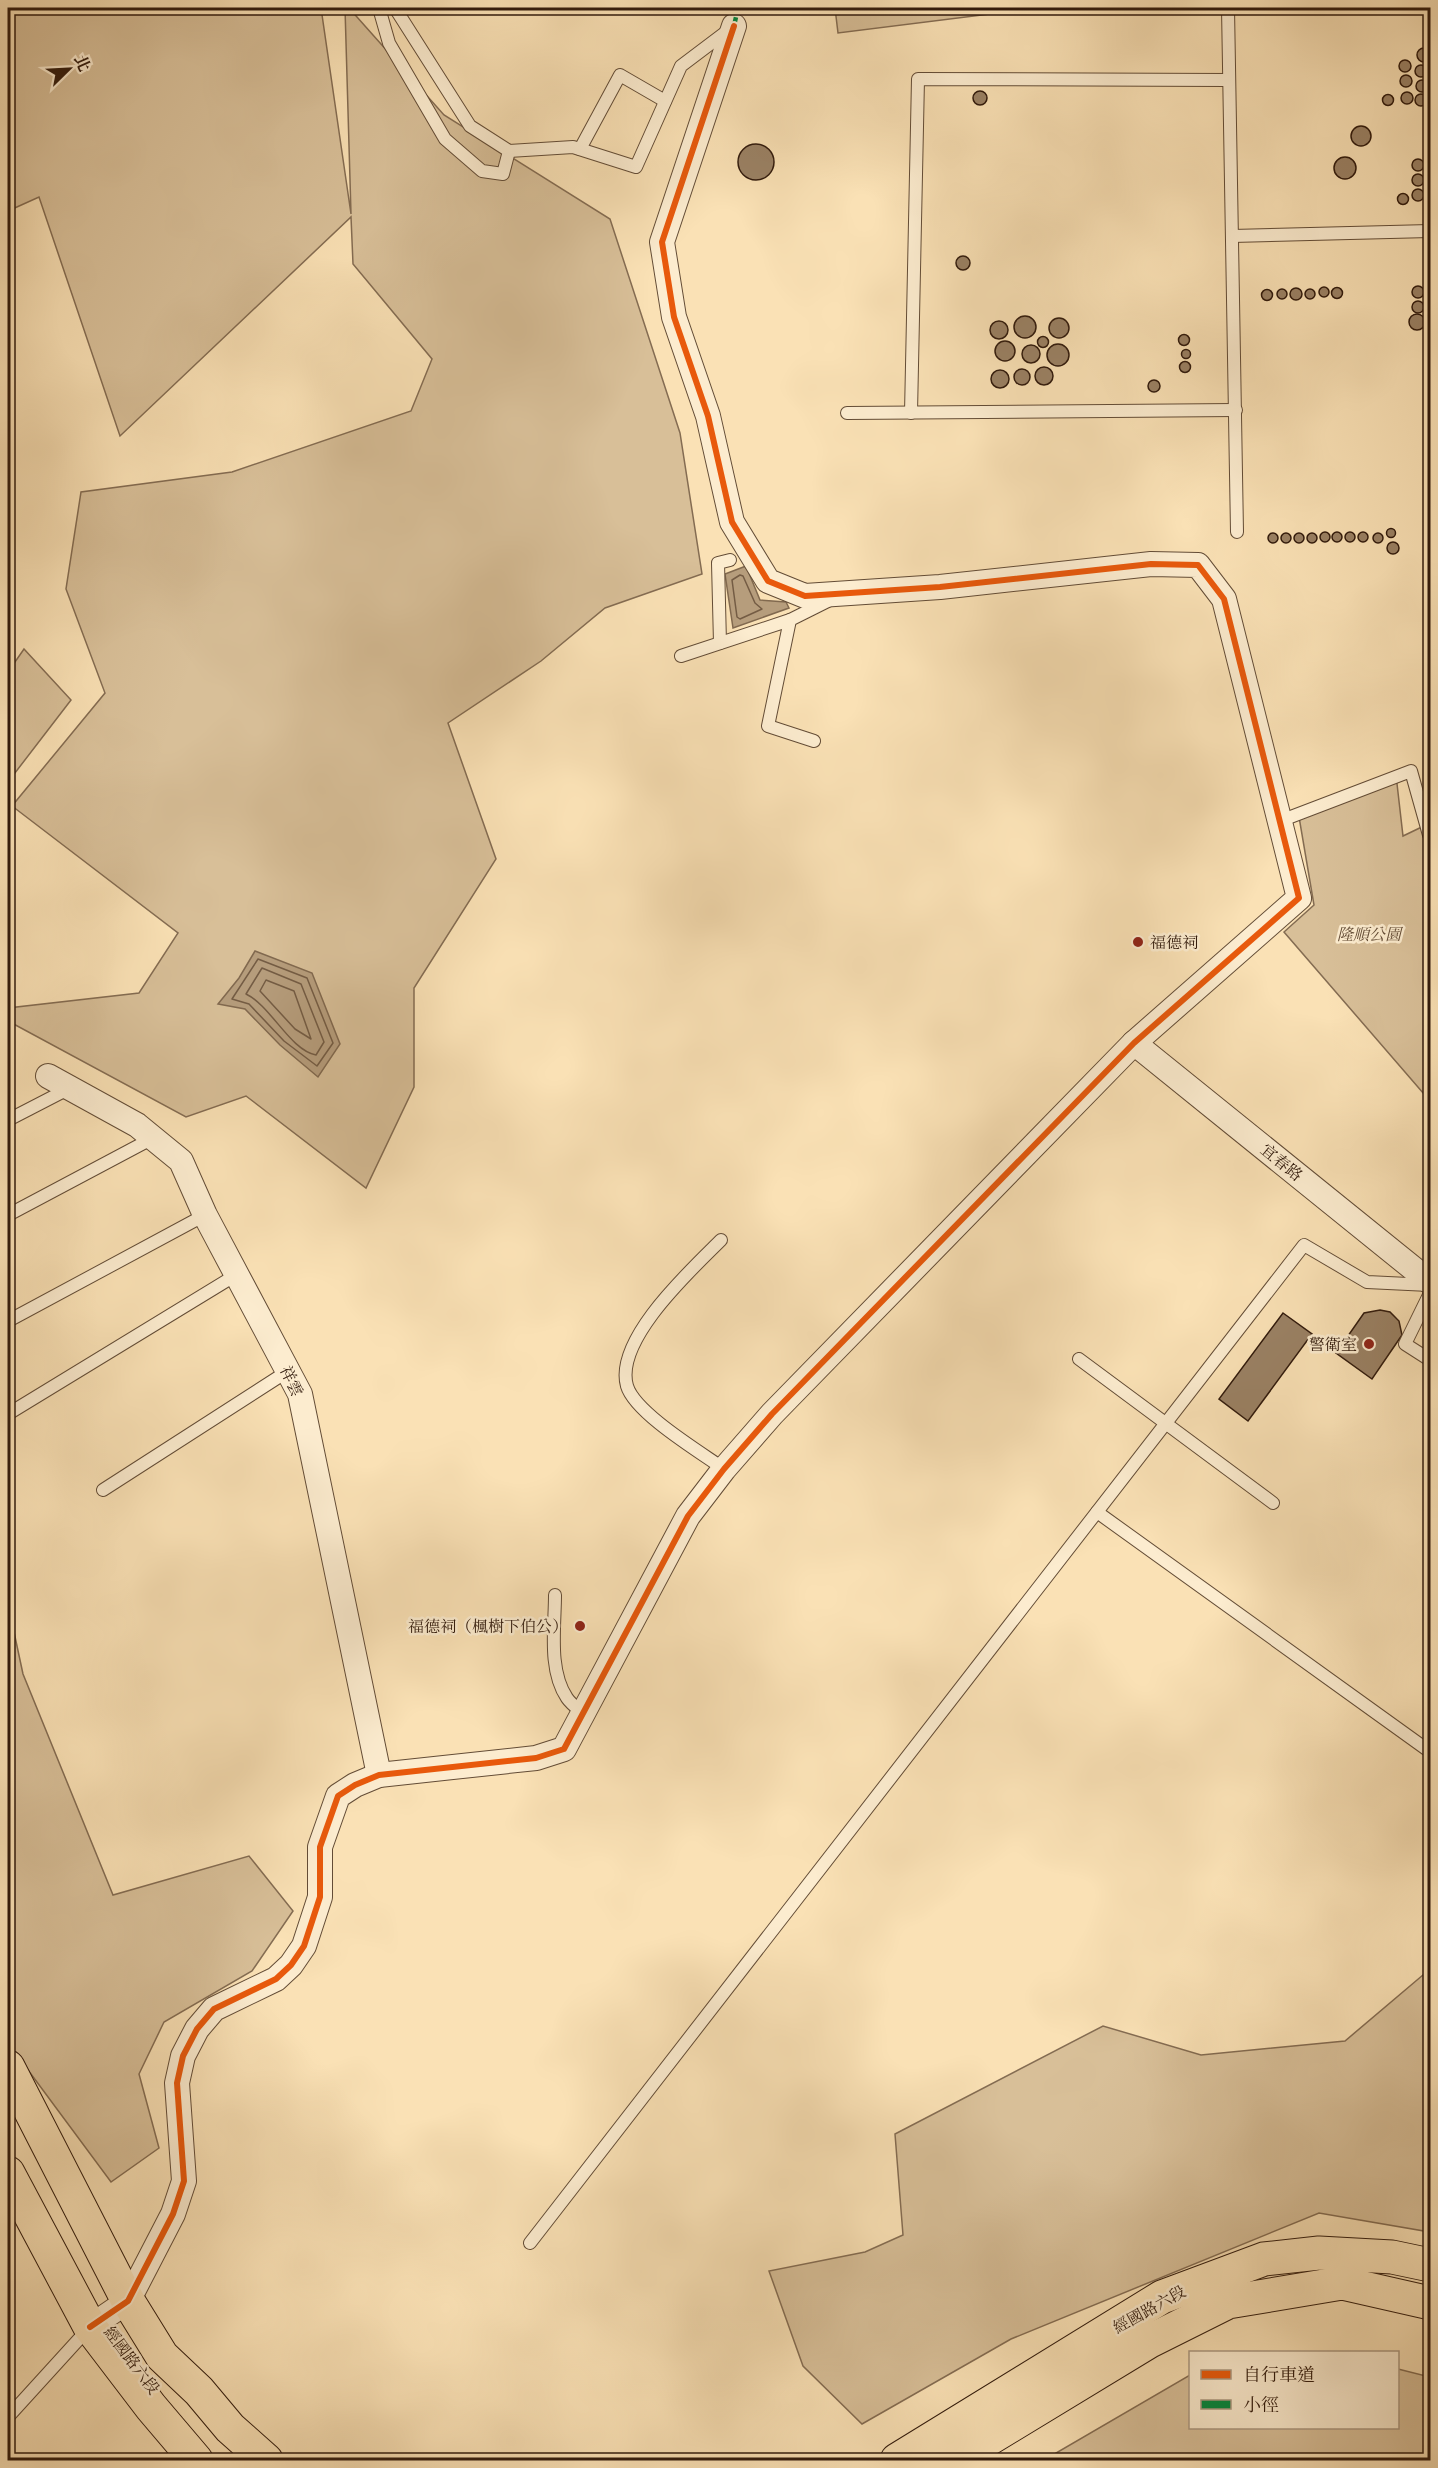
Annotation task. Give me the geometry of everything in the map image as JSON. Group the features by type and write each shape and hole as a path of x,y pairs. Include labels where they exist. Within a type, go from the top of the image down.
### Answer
{"main road":[{"name":"經國路六段","path":"8,2067 128,2301 162,2356 198,2391 230,2428 266,2460"},
{"name":"經國路六段","path":"8,2173 90,2327 151,2407 196,2460"},
{"name":"經國路六段","path":"897,2460 1162,2297 1188,2286 1264,2259 1319,2253 1392,2257 1431,2265"},
{"name":"經國路六段","path":"954,2460 1150,2341 1228,2302 1342,2283 1431,2303"}],"street":[{"path":"90,2327 128,2301 173,2214 184,2181 177,2083 183,2056 197,2029 214,2009 276,1979 304,1946 320,1897 320,1847 338,1796 354,1785 379,1775 536,1758 564,1749 688,1516 724,1469 772,1414 1134,1042 1299,898 1224,599 1198,564 1150,564 940,587 805,596 768,581 732,522 708,416 674,317 662,242 734,26"},
{"name":"宜春路","path":"1134,1042 1431,1283"},
{"name":"祥雲","path":"48,1076 137,1125 181,1161 205,1215 300,1394 379,1775"}],"lane":[{"path":"380,8 389,43 445,139 482,171 503,174 508,151"},
{"path":"395,8 470,126 508,151 573,147 636,167 681,66 734,26"},
{"path":"1228,8 1237,532"},
{"path":"580,149 620,75 666,101"},
{"path":"911,413 918,79 1229,80"},
{"path":"1232,236 1431,231"},
{"path":"847,413 1236,410"},
{"path":"720,643 718,563 730,560"},
{"path":"681,656 790,620 843,594"},
{"path":"790,620 768,726 814,741"},
{"path":"1280,821 1411,771 1429,835"},
{"path":"8,1120 70,1088"},
{"path":"8,1215 153,1138"},
{"path":"8,1321 205,1215"},
{"path":"721,1240 669,1291 628,1351 627,1386 653,1419 724,1469"},
{"path":"530,2243 1304,1245 1367,1282 1431,1283"},
{"path":"8,1414 236,1275"},
{"path":"1431,1293 1405,1344 1431,1360"},
{"path":"1079,1359 1273,1503"},
{"path":"103,1490 288,1371"},
{"path":"1097,1512 1429,1751"},
{"path":"555,1595 554,1649 560,1684 567,1698 584,1714"},
{"path":"8,2417 90,2327"}],"green space":[{"path":"8,8 321,8 351,214 345,8 349,8 444,115 610,219 680,433 702,574 605,608 541,661 448,723 496,859 414,988 414,1087 366,1188 246,1096 186,1117 8,1021 8,1008 139,993 178,933 12,806 105,693 66,589 81,492 232,472 411,411 432,359 353,264 351,217 120,436 39,197 8,211"},
{"path":"835,8 1039,8 838,33"},
{"path":"24,649 71,700 8,782 8,672"},
{"name":"隆順公園","path":"1396,775 1403,836 1430,823 1430,1101 1284,932 1314,905 1298,811"},
{"path":"8,1604 23,1674 113,1895 249,1856 293,1911 252,1971 164,2022 139,2074 159,2148 111,2182 8,2043"},
{"path":"1430,1969 1430,2232 1319,2213 1011,2339 862,2424 803,2366 769,2271 865,2252 903,2235 895,2134 1103,2026 1201,2055 1345,2041"},
{"path":"1399,2369 1430,2377 1430,2460 1044,2460 1189,2376 1189,2429 1399,2429"}],"water":[{"path":"746,566 760,600 786,602 789,608 733,628 725,574"},
{"path":"255,951 312,973 340,1044 318,1077 280,1045 245,1009 218,1004 239,978"}],"building":[{"path":"1421,48 1427,48 1431,55 1427,62 1421,62 1417,58 1417,52"},
{"path":"1407,60 1411,66 1407,72 1403,72 1399,64"},
{"path":"1423,65 1427,71 1423,77 1419,77 1415,69"},
{"path":"1408,75 1412,81 1408,87 1404,87 1400,79"},
{"path":"1424,80 1428,86 1424,92 1420,92 1416,84"},
{"path":"977,91 983,91 987,98 983,105 977,105 973,101 973,95"},
{"path":"1407,92 1413,98 1407,104 1401,98"},
{"path":"1423,94 1427,100 1423,106 1419,106 1415,98"},
{"path":"1388,95 1392,96 1392,104 1388,105 1384,104 1383,100 1384,96"},
{"path":"1357,126 1365,126 1371,132 1371,140 1365,146 1357,146 1351,140 1351,132"},
{"path":"756,144 769,149 774,162 769,175 756,180 743,175 738,162 743,149"},
{"path":"1345,157 1353,160 1356,168 1353,176 1345,179 1337,176 1334,168 1337,160"},
{"path":"1420,159 1424,165 1420,171 1416,171 1412,163"},
{"path":"1418,174 1424,180 1418,186 1412,180"},
{"path":"1420,189 1424,195 1420,201 1416,201 1412,193"},
{"path":"1403,194 1407,195 1407,203 1403,204 1399,203 1398,199 1399,195"},
{"path":"960,256 966,256 970,263 966,270 960,270 956,266 956,260"},
{"path":"1418,286 1424,292 1418,298 1412,292"},
{"path":"1324,287 1328,288 1328,296 1324,297 1320,296 1319,292 1320,288"},
{"path":"1296,288 1302,294 1296,300 1290,294"},
{"path":"1337,288 1341,289 1341,297 1337,298 1333,297 1332,293 1333,289"},
{"path":"1282,289 1286,290 1286,298 1282,299 1278,298 1277,294 1278,290"},
{"path":"1310,289 1315,294 1310,299 1305,294"},
{"path":"1267,290 1271,291 1271,299 1267,300 1263,299 1262,295 1263,291"},
{"path":"1420,301 1424,307 1420,313 1416,313 1412,305"},
{"path":"1417,314 1423,316 1425,322 1423,328 1417,330 1411,328 1409,322 1411,316"},
{"path":"1025,316 1033,319 1036,327 1033,335 1025,338 1017,335 1014,327 1017,319"},
{"path":"1055,318 1063,318 1069,324 1069,332 1063,338 1055,338 1049,332 1049,324"},
{"path":"999,321 1005,324 1008,330 1005,336 999,339 993,336 990,330 993,324"},
{"path":"1184,334 1190,340 1184,346 1178,340"},
{"path":"1043,337 1047,338 1047,346 1043,347 1039,346 1038,342 1039,338"},
{"path":"1005,341 1012,344 1015,351 1012,358 1005,361 998,358 995,351 998,344"},
{"path":"1058,344 1066,347 1069,355 1066,363 1058,366 1050,363 1047,355 1050,347"},
{"path":"1031,345 1037,348 1040,354 1037,360 1031,363 1025,360 1022,354 1025,348"},
{"path":"1186,349 1191,354 1186,359 1181,354"},
{"path":"1185,362 1189,363 1189,371 1185,372 1181,371 1180,367 1181,363"},
{"path":"1040,367 1048,367 1053,372 1051,383 1040,385 1035,380 1035,372"},
{"path":"1022,369 1030,377 1022,385 1014,377"},
{"path":"996,370 1004,370 1009,375 1007,386 996,388 991,383 991,375"},
{"path":"1156,380 1159,381 1159,391 1152,392 1149,391 1148,384 1149,381"},
{"path":"1391,528 1396,533 1391,538 1386,533"},
{"path":"1325,532 1330,537 1325,542 1320,537"},
{"path":"1337,532 1342,537 1337,542 1332,537"},
{"path":"1350,532 1355,537 1350,542 1345,537"},
{"path":"1363,532 1368,537 1363,542 1358,537"},
{"path":"1273,533 1278,538 1273,543 1268,538"},
{"path":"1286,533 1291,538 1286,543 1281,538"},
{"path":"1299,533 1304,538 1299,543 1294,538"},
{"path":"1312,533 1317,538 1312,543 1307,538"},
{"path":"1378,533 1383,538 1378,543 1373,538"},
{"path":"1395,542 1398,543 1398,553 1391,554 1388,553 1387,546 1388,543"},
{"name":"警衛室","path":"1380,1310 1390,1312 1399,1321 1402,1335 1372,1379 1336,1353 1364,1313"},
{"path":"1283,1313 1312,1334 1248,1421 1219,1399"}],"marked path":[{"path":"734,26 738,8"}],"cycle path":[{"path":"90,2327 128,2301 173,2214 184,2181 177,2083 183,2056 197,2029 214,2009 276,1979 291,1965 304,1946 320,1897 320,1847 338,1796 355,1785 379,1775 536,1758 564,1749 688,1516 724,1469 772,1414 1134,1043 1299,898 1224,599 1198,565 1151,564 940,587 805,596 768,581 732,522 708,416 674,317 662,242 734,26"}],"place":[{"name":"福德祠","path":"1138,942"},
{"name":"警衛室","path":"1369,1344"},
{"name":"福德祠（楓樹下伯公）","path":"580,1626"}]}
